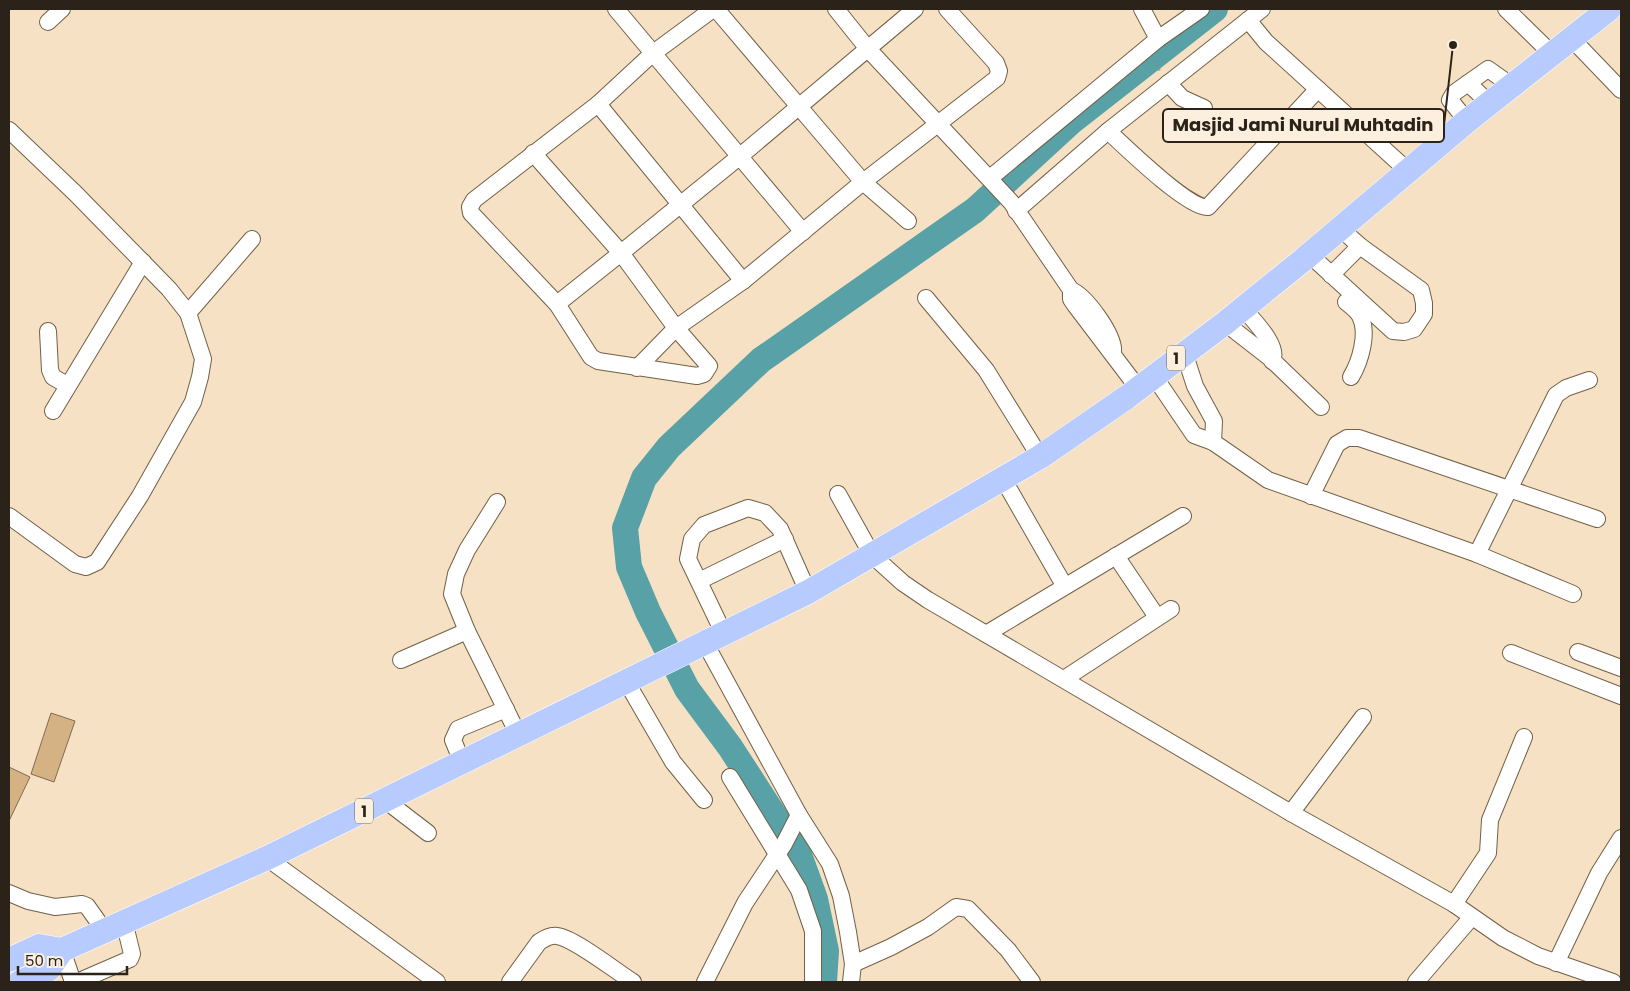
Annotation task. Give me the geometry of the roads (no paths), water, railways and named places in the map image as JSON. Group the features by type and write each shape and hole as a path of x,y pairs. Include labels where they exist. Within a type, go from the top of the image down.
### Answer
{"highway":[{"name":"1","path":"20,982 48,970 62,950 266,858 808,592 1040,456 1146,382 1225,323 1307,258 1467,121 1609,9"},
{"path":"9,960 39,946 62,950"}],"street":[{"path":"48,22 62,9"},
{"path":"616,9 803,232"},
{"path":"533,153 620,253 676,328 709,366 704,374 697,376 598,362 591,358 557,304 471,213 470,206 474,200 533,153 598,104 652,54 715,9 863,182 908,221"},
{"path":"836,9 868,49 994,182 1014,206 1071,290 1084,298 1112,339 1113,352 1146,382 1194,436 1213,442 1268,480 1477,554 1573,594"},
{"path":"557,304 680,206 915,9"},
{"path":"637,368 676,328 743,282 863,182 997,78 999,71 996,63 947,9"},
{"path":"1142,9 1158,39"},
{"path":"994,182 1158,39 1201,9"},
{"path":"1014,206 1108,131 1166,81 1262,9"},
{"path":"1506,9 1552,54"},
{"path":"1248,20 1266,42 1408,170"},
{"path":"1572,39 1621,90"},
{"path":"1467,121 1450,98 1468,83 1488,69 1512,86"},
{"path":"1166,81 1182,98 1204,108"},
{"path":"1468,83 1490,104"},
{"path":"1108,131 1187,200 1203,208 1208,207 1318,89"},
{"path":"598,104 743,282"},
{"path":"9,130 143,262 188,313 202,358 193,402 140,496 110,545 97,562 86,567 75,564 9,516"},
{"path":"1307,258 1331,275 1393,331 1404,332 1414,329 1424,314 1421,290 1360,246 1340,228"},
{"path":"188,313 252,239"},
{"path":"1331,275 1360,246"},
{"path":"1307,258 1360,317 1362,340 1356,368 1351,377"},
{"path":"53,411 143,262"},
{"path":"926,298 986,370 1040,456"},
{"path":"1244,308 1273,346 1275,356 1272,361"},
{"path":"1225,323 1272,361 1321,407"},
{"path":"48,331 50,370 53,377 67,385"},
{"path":"1184,352 1195,386 1214,422 1213,442"},
{"path":"1477,554 1556,395 1566,388 1589,380"},
{"path":"1311,496 1337,444 1346,438 1359,438 1509,491 1597,519"},
{"path":"1002,477 1064,586"},
{"path":"838,494 872,555 911,590 1291,813 1454,904 1471,918 1519,947 1556,963 1612,982"},
{"path":"497,502 467,550 456,574 452,594 467,631 518,734"},
{"path":"808,592 780,529 765,513 748,508 704,525 692,539 688,559 699,581 709,639 796,820 832,869 841,896 854,964 851,982"},
{"path":"986,634 1183,516"},
{"path":"699,581 784,539"},
{"path":"1064,679 1164,613 1116,556"},
{"path":"401,660 467,631"},
{"path":"1578,652 1621,668"},
{"path":"1511,653 1621,696"},
{"path":"626,681 673,762 704,800"},
{"path":"462,762 453,740 454,734 458,729 506,709"},
{"path":"1291,813 1363,717"},
{"path":"1454,904 1488,852 1490,820 1524,737"},
{"path":"730,776 781,849 799,890 813,931 813,982"},
{"path":"385,800 428,833"},
{"path":"705,982 745,904 781,849 796,820"},
{"path":"1556,963 1600,873 1621,838"},
{"path":"266,858 428,980"},
{"path":"9,893 28,902 54,907 82,904 114,925 132,954 130,959 78,982"},
{"path":"854,964 883,952 928,927 951,909 961,906 968,909 1008,950 1032,982"},
{"path":"1416,982 1471,918"},
{"path":"510,982 539,942 545,938 557,936 569,940 633,982"},
{"path":"62,950 73,982"}],"waterway":[{"path":"824,982 826,951 815,899 798,852 730,747 687,689 648,612 629,567 625,528 644,478 669,447 761,360 975,210 1072,121 1215,9"}],"place":[{"name":"Masjid Jami Nurul Muhtadin","path":"1453,45"}]}
